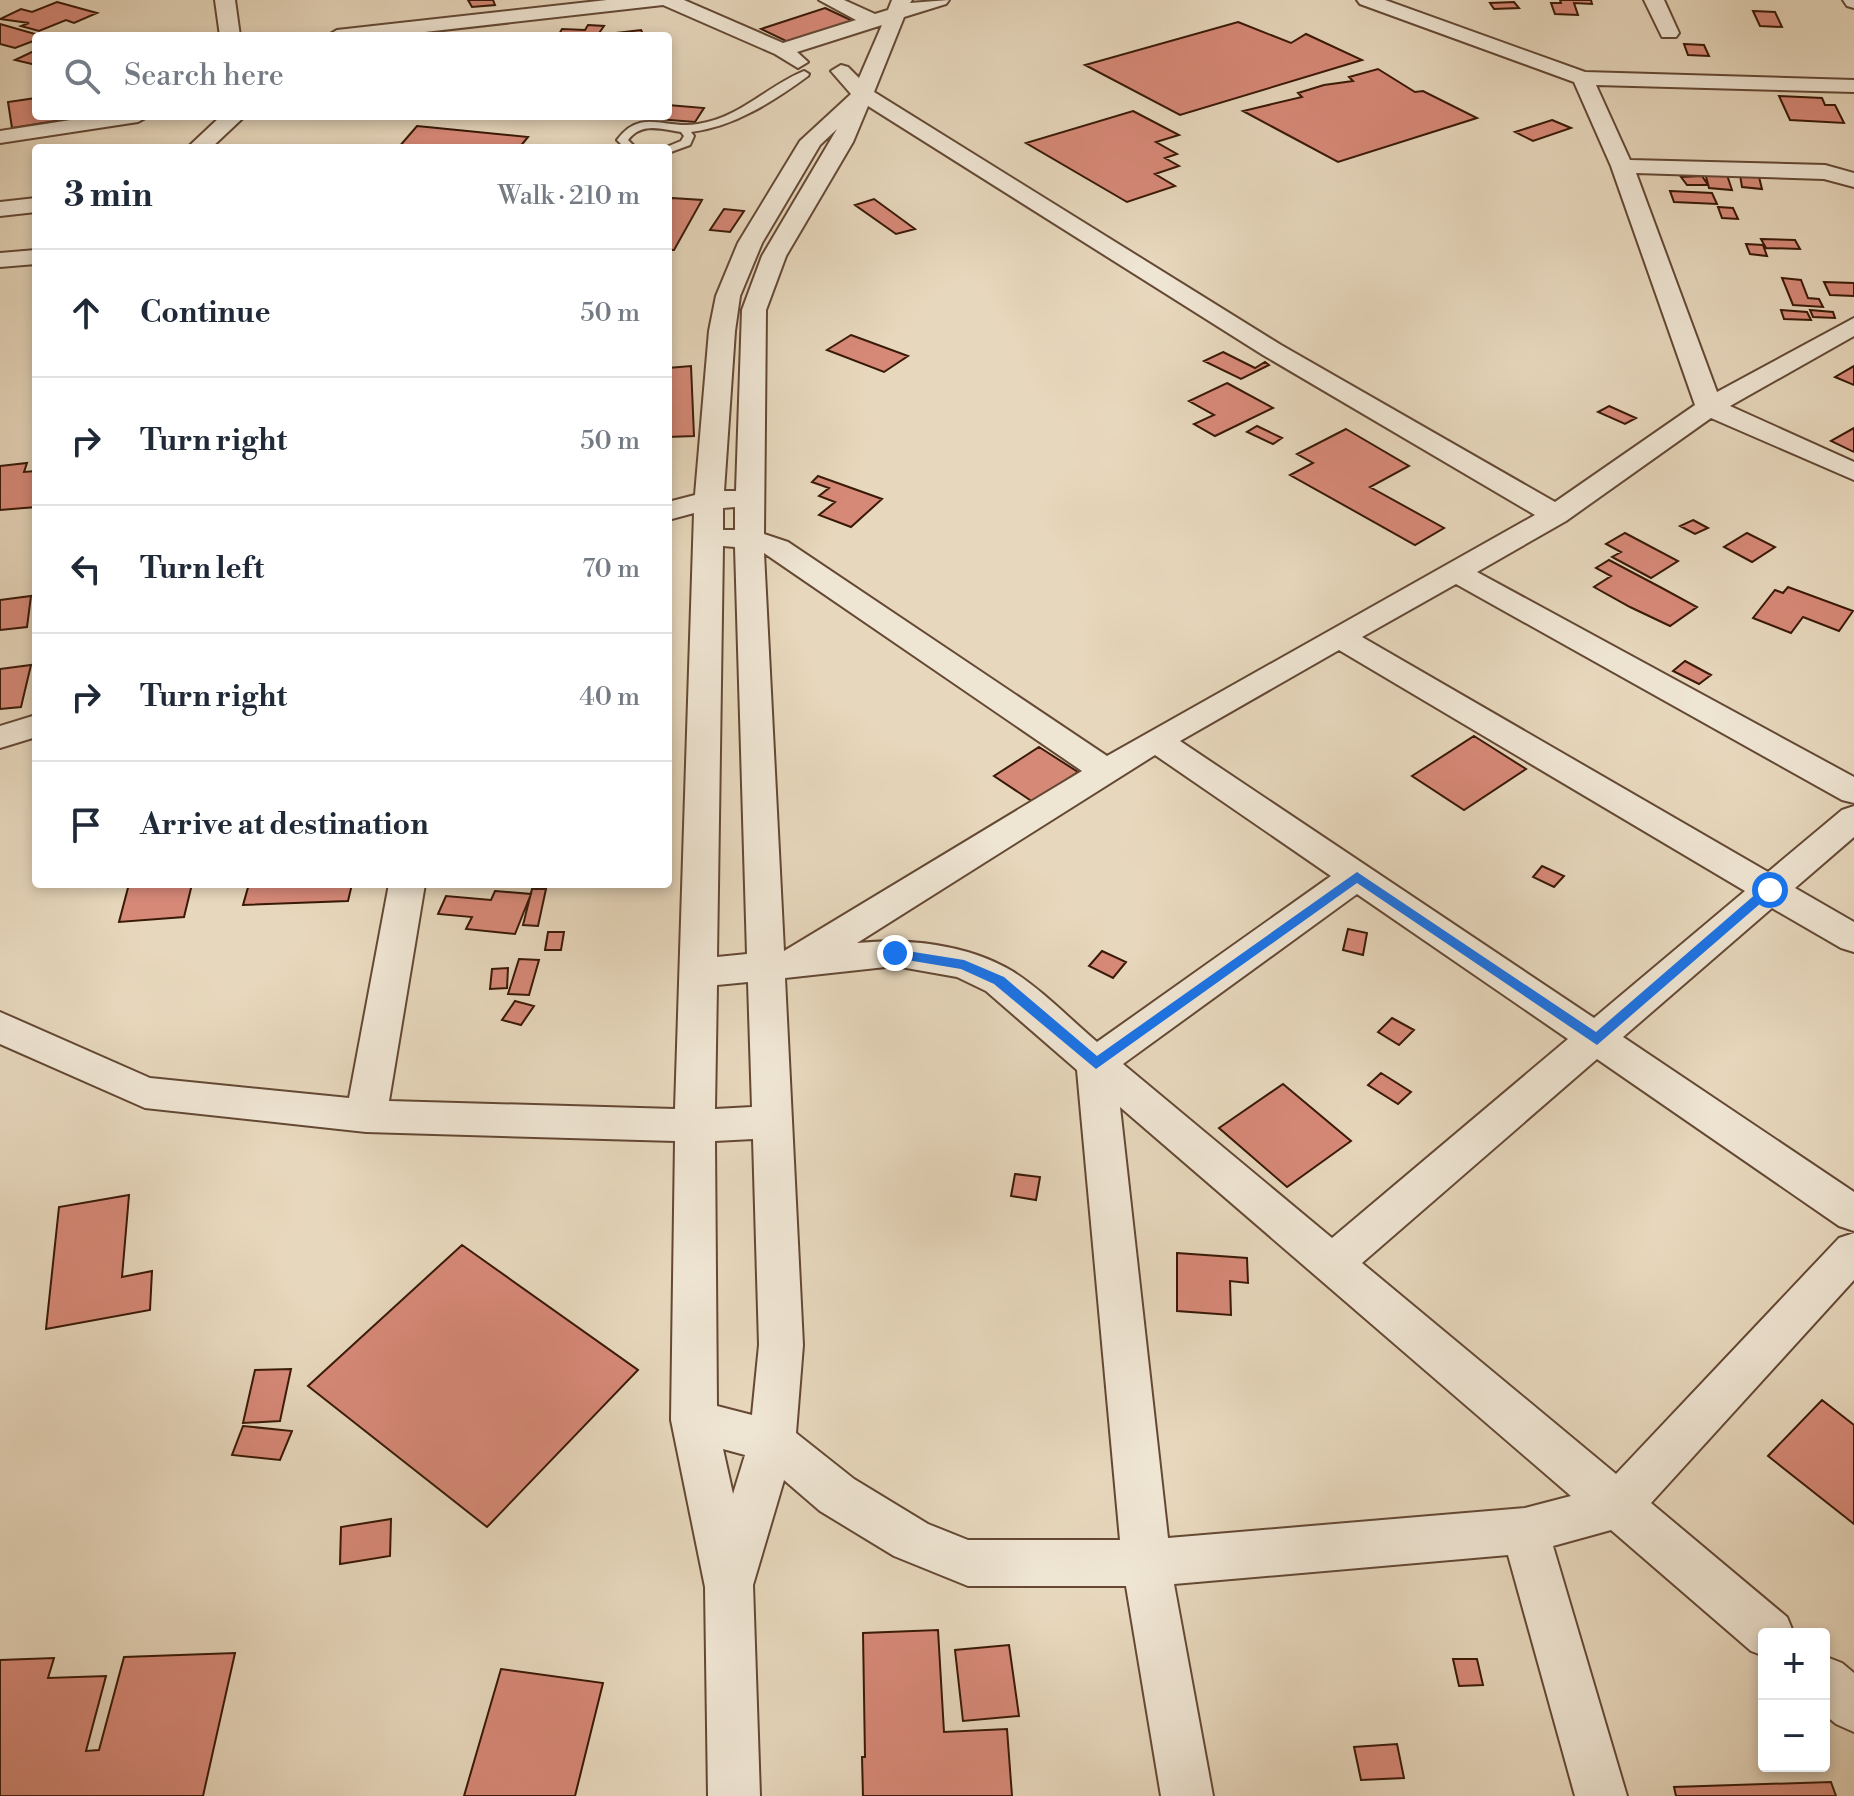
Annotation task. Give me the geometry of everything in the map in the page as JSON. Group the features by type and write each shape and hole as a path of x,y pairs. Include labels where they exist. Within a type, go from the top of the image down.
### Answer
{"street":[{"path":"225,0 229,32"},
{"path":"362,32 514,8 658,0"},
{"path":"668,0 799,61 824,76 850,78 1272,350 1556,515"},
{"path":"829,0 890,12"},
{"path":"799,61 847,29 890,12 939,0"},
{"path":"1367,0 1583,78 1854,86"},
{"path":"1654,0 1669,33"},
{"path":"514,8 523,32"},
{"path":"734,1796 729,1587 694,1420 695,1126 706,538 722,331 728,296 750,243 850,78 885,43 890,12"},
{"path":"799,61 847,29"},
{"path":"729,1587 772,1442 781,1345 774,1122 780,966 749,539 756,298 774,256 842,142 850,78 885,43"},
{"path":"1583,78 1622,166 1709,407 1854,472"},
{"path":"0,137 112,120"},
{"path":"202,144 230,120"},
{"path":"1622,166 1825,172 1854,180"},
{"path":"0,209 32,205"},
{"path":"0,260 32,257"},
{"path":"780,966 1156,740 1556,515 1709,407 1854,326"},
{"path":"672,510 709,500 750,498"},
{"path":"706,538 749,539 785,553 1106,771"},
{"path":"1456,572 1854,792"},
{"path":"1339,637 1854,939"},
{"path":"0,737 32,727"},
{"path":"1156,740 1854,1214"},
{"path":"1332,1263 1854,818"},
{"path":"1096,1063 1357,876"},
{"path":"366,1116 406,888"},
{"path":"698,973 895,953 964,965 999,981 1762,1628"},
{"path":"0,1027 145,1093 366,1116 695,1126 774,1122"},
{"path":"1096,1063 1146,1563 1187,1796"},
{"path":"694,1420 772,1442 837,1495 911,1540 968,1563 1146,1563 1525,1531 1617,1506 1854,1251"},
{"path":"1525,1531 1601,1796"},
{"path":"1830,1686 1854,1706"}],"lane":[{"path":"626,144 622,140 626,132 639,127 663,124 684,129 731,117 779,94 799,61"},
{"path":"672,148 686,143 689,136 684,129"}],"building":[{"path":"468,0 493,0 495,5 472,7"},
{"path":"1560,0 1591,0 1592,4 1574,3 1578,15 1555,14 1551,3 1561,3"},
{"path":"57,2 97,13 74,23 66,20 39,31 21,26 29,23 0,19 21,9 32,12"},
{"path":"1514,2 1519,8 1494,9 1490,3"},
{"path":"825,8 853,21 788,42 761,29"},
{"path":"1753,11 1775,12 1782,27 1760,26"},
{"path":"1238,22 1291,43 1306,34 1362,60 1180,115 1085,65"},
{"path":"0,24 32,33 32,42 15,48 0,44"},
{"path":"588,25 604,26 600,32 560,32 562,29 585,30"},
{"path":"1684,44 1704,45 1709,56 1688,55"},
{"path":"32,52 32,64 15,60"},
{"path":"1378,69 1415,92 1423,91 1477,118 1338,162 1243,111 1302,97 1298,93 1353,81 1349,77"},
{"path":"1779,96 1822,98 1825,105 1835,105 1844,123 1790,120"},
{"path":"32,99 32,120 63,120 12,128 8,102"},
{"path":"672,105 704,108 695,122 670,120"},
{"path":"1133,111 1179,135 1156,142 1177,154 1165,158 1179,166 1155,174 1175,186 1127,202 1026,143"},
{"path":"1552,120 1571,128 1533,141 1515,132"},
{"path":"417,126 528,137 522,144 401,144"},
{"path":"1705,173 1727,175 1732,190 1709,188"},
{"path":"1740,175 1759,177 1762,189 1742,187"},
{"path":"1702,176 1708,185 1687,185 1681,177"},
{"path":"1670,191 1712,193 1717,204 1674,202"},
{"path":"672,198 702,200 674,250"},
{"path":"874,199 915,229 896,234 855,205"},
{"path":"1718,207 1733,208 1738,219 1722,218"},
{"path":"724,209 744,211 730,232 710,230"},
{"path":"1761,239 1795,240 1800,249 1766,248"},
{"path":"1746,244 1763,245 1767,256 1750,254"},
{"path":"1782,278 1801,280 1808,298 1819,299 1823,307 1793,305"},
{"path":"1824,282 1854,283 1854,296 1830,295"},
{"path":"1781,310 1807,312 1811,320 1784,319"},
{"path":"1810,310 1833,312 1835,318 1813,317"},
{"path":"851,335 908,356 884,372 827,350"},
{"path":"1223,352 1255,368 1265,362 1269,365 1241,379 1204,361"},
{"path":"691,366 694,436 672,437 672,368"},
{"path":"1854,366 1854,385 1835,377"},
{"path":"1227,383 1273,408 1215,436 1194,424 1214,415 1189,401"},
{"path":"1609,406 1636,418 1625,424 1598,412"},
{"path":"1257,426 1282,438 1273,444 1247,432"},
{"path":"1854,428 1854,452 1831,441"},
{"path":"1346,429 1409,466 1370,487 1444,528 1415,545 1290,475 1313,463 1297,454"},
{"path":"27,463 24,472 32,471 32,507 0,510 0,466"},
{"path":"818,476 882,499 851,527 819,515 835,502 819,496 829,488 812,482"},
{"path":"1693,520 1708,528 1695,534 1680,526"},
{"path":"1625,533 1678,561 1651,578 1612,557 1621,552 1606,544"},
{"path":"1747,533 1775,547 1752,562 1724,547"},
{"path":"1609,560 1697,607 1670,626 1630,607 1594,587 1611,576 1596,568"},
{"path":"1788,587 1853,611 1839,631 1803,617 1791,633 1753,618 1775,590 1783,593"},
{"path":"31,596 27,627 0,630 0,600"},
{"path":"1685,661 1711,675 1699,684 1673,671"},
{"path":"31,665 21,707 0,709 0,669"},
{"path":"1474,736 1526,769 1464,810 1412,776"},
{"path":"1039,747 1078,772 1033,802 994,776"},
{"path":"1542,866 1564,876 1554,887 1533,877"},
{"path":"128,888 191,888 184,917 119,922"},
{"path":"248,888 351,888 348,901 243,905"},
{"path":"532,889 546,889 538,926 523,925"},
{"path":"495,891 531,894 515,934 466,929 472,917 438,914 446,896 491,900"},
{"path":"1348,929 1367,933 1363,955 1343,950"},
{"path":"548,932 564,932 561,950 545,950"},
{"path":"1102,951 1126,962 1113,978 1089,966"},
{"path":"519,959 539,960 529,995 508,994"},
{"path":"508,968 507,988 490,989 492,969"},
{"path":"515,1001 534,1006 521,1025 502,1020"},
{"path":"1392,1018 1414,1030 1399,1045 1378,1032"},
{"path":"1381,1073 1411,1092 1398,1104 1368,1085"},
{"path":"1283,1084 1351,1141 1287,1187 1219,1128"},
{"path":"1015,1174 1040,1177 1036,1200 1011,1196"},
{"path":"129,1195 122,1277 152,1271 150,1310 46,1329 59,1207"},
{"path":"462,1245 638,1370 487,1527 308,1386"},
{"path":"1177,1253 1247,1258 1248,1283 1230,1281 1231,1315 1177,1311"},
{"path":"291,1369 280,1421 243,1423 255,1370"},
{"path":"1822,1400 1854,1425 1854,1524 1768,1456"},
{"path":"243,1426 292,1431 280,1460 232,1455"},
{"path":"391,1519 390,1556 340,1564 341,1527"},
{"path":"938,1630 944,1732 1007,1729 1012,1796 863,1796 863,1633"},
{"path":"1009,1645 1019,1716 963,1721 955,1650"},
{"path":"235,1653 203,1796 0,1796 0,1660 54,1658 48,1678 106,1676 86,1751 99,1750 124,1657"},
{"path":"1453,1659 1477,1659 1483,1685 1459,1686"},
{"path":"501,1669 603,1683 575,1796 464,1796"},
{"path":"1397,1744 1404,1778 1361,1780 1354,1747"},
{"path":"1831,1782 1836,1796 1676,1796 1674,1787"}],"route":[{"path":"895,953 964,965 999,981 1096,1063 1357,876 1597,1039 1770,890"}]}
